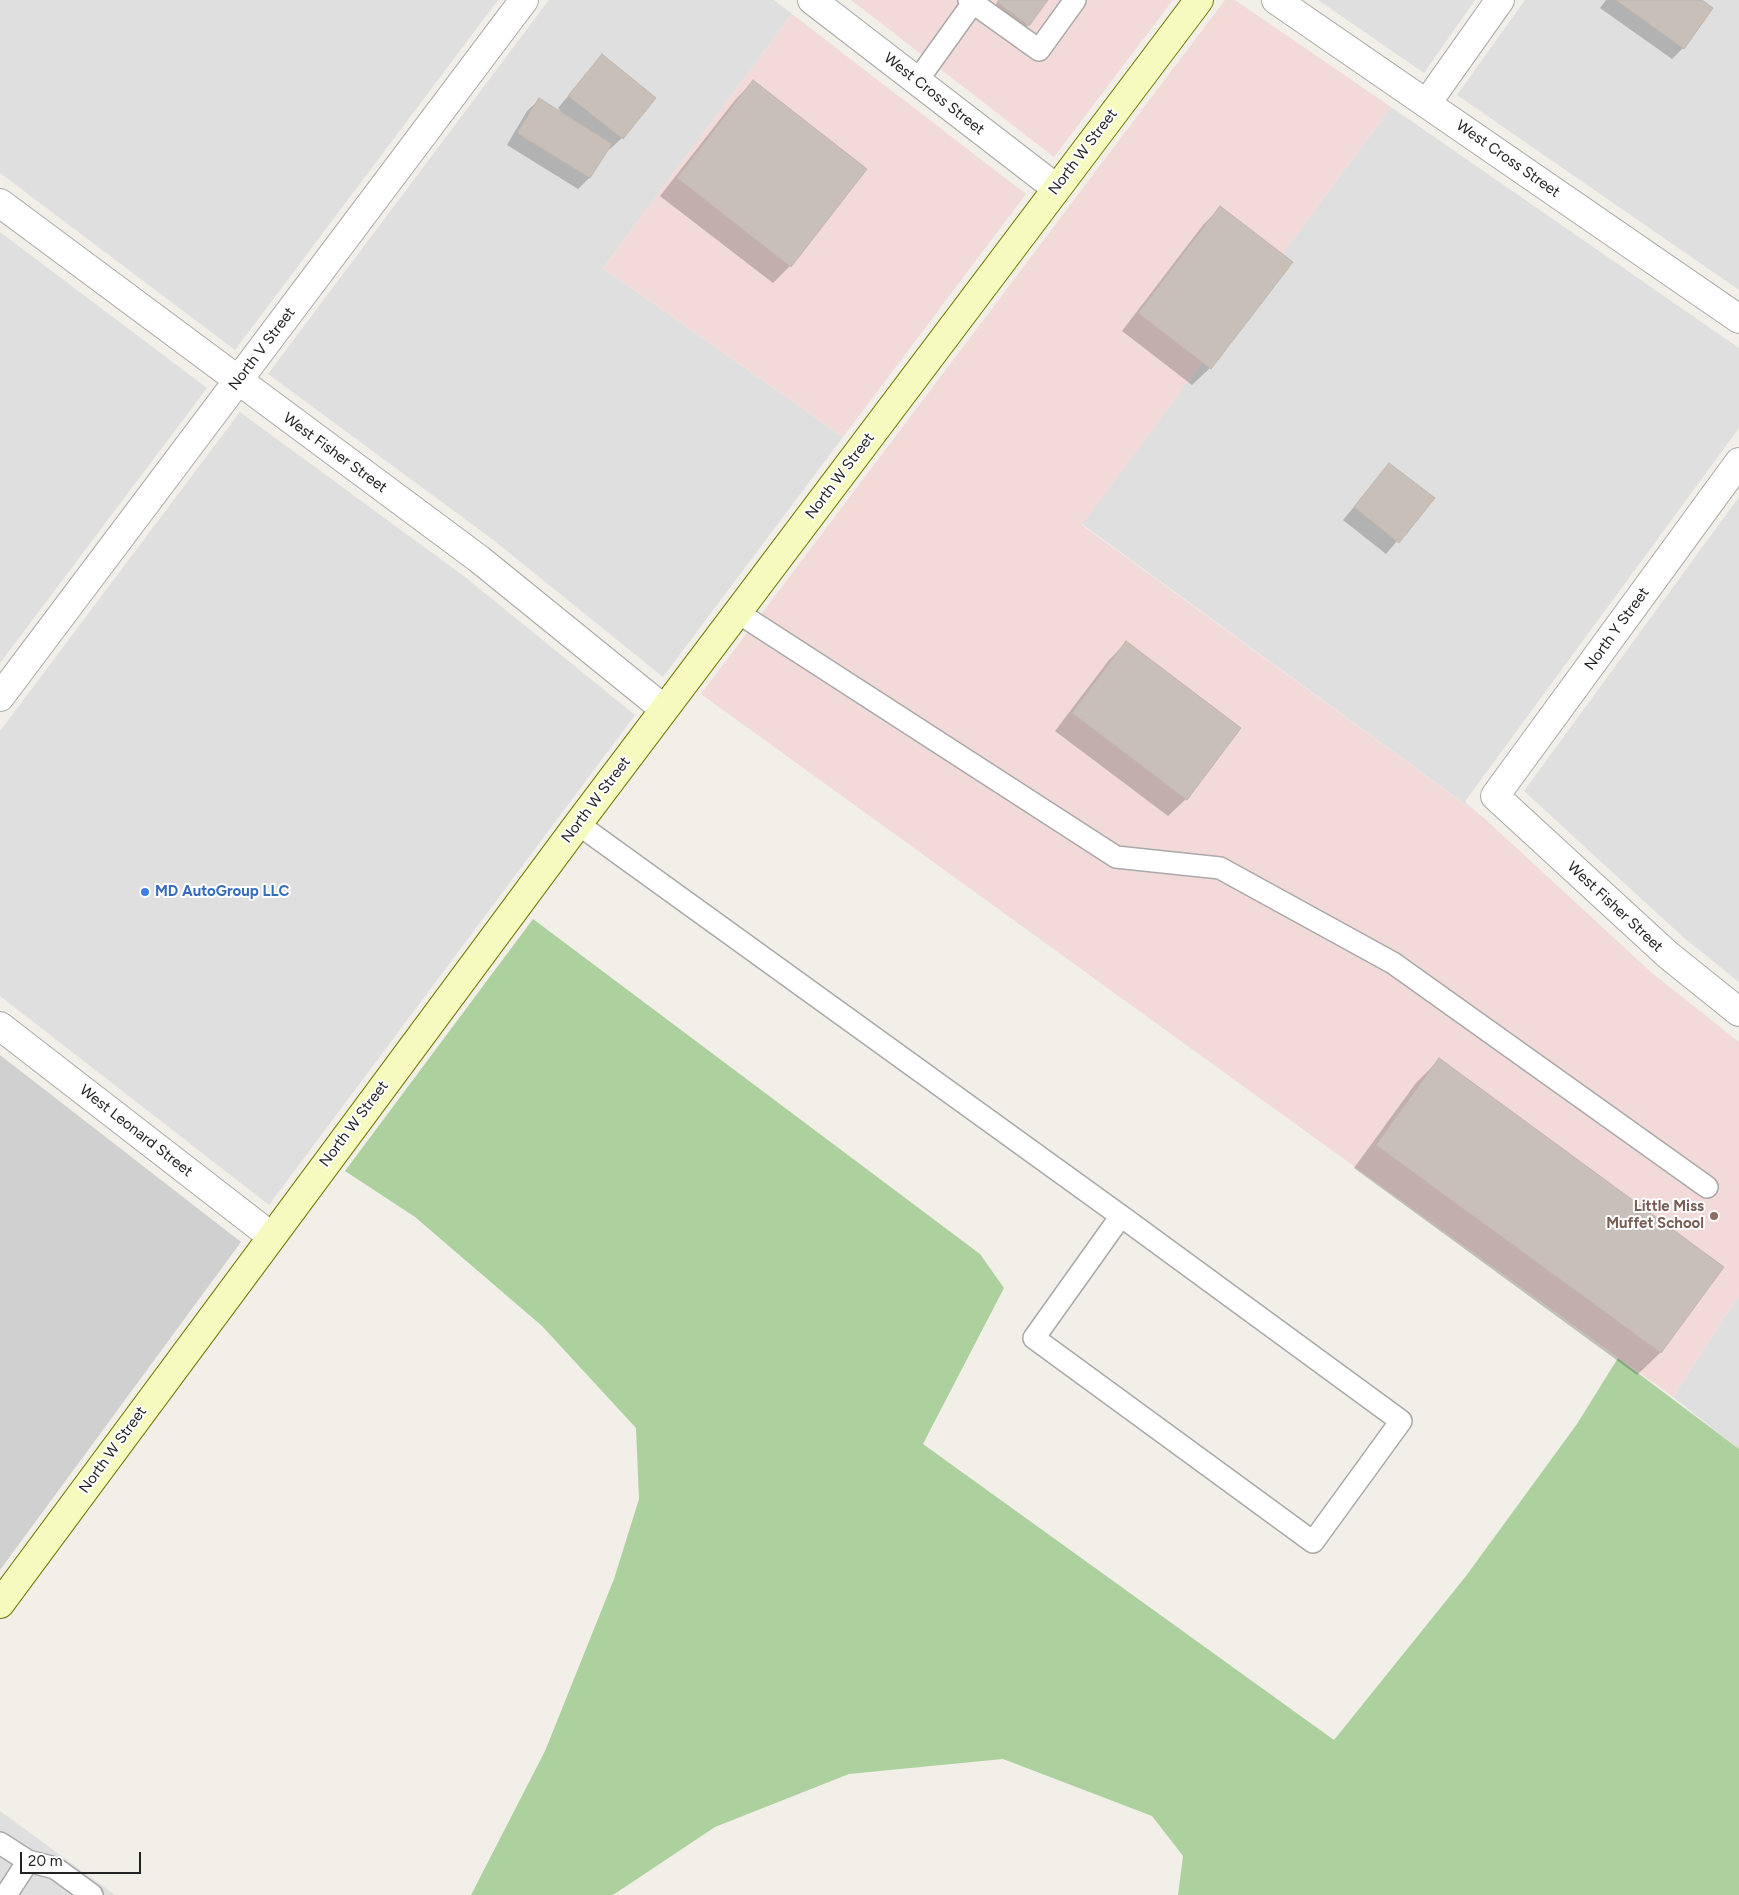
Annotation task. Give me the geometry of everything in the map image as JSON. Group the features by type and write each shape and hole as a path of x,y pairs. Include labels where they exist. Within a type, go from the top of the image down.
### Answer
{"main road":[{"name":"North W Street","path":"0,1604 578,824 1199,0"}],"street":[{"name":"North V Street","path":"0,697 524,0"},
{"name":"West Cross Street","path":"812,0 1056,188"},
{"name":"West Cross Street","path":"1276,0 1739,319"},
{"path":"1427,103 1500,0"},
{"name":"West Fisher Street","path":"0,202 237,381 479,559 664,709"},
{"name":"North Y Street","path":"1496,796 1739,462"},
{"name":"West Fisher Street","path":"1496,796 1668,955 1739,1012"},
{"name":"West Leonard Street","path":"0,1026 271,1236"}],"lane":[{"path":"917,81 973,1 1038,50 1075,0"},
{"path":"737,612 1116,857 1220,868 1393,963 1707,1186"},
{"path":"578,824 1121,1216 1401,1421 1313,1542 1034,1338 1121,1216"},
{"path":"0,1843 28,1861 55,1868 92,1895"},
{"path":"6,1895 28,1861"}],"shaded area":[{"path":"0,0 498,0 235,350 0,173"},
{"path":"549,0 774,0 792,14 603,268 843,437 663,677 492,539 268,374"},
{"path":"851,0 1173,0 1054,157"},
{"path":"1225,0 1235,0 1391,107 1082,525 1484,818 1652,973 1739,1042 1739,1295 1673,1397 701,694"},
{"path":"1318,0 1475,0 1424,73"},
{"path":"1525,0 1739,0 1739,290 1457,95"},
{"path":"792,14 1026,194 843,437 603,268"},
{"path":"1391,107 1739,348 1739,428 1466,800 1466,803 1484,818 1082,524"},
{"path":"0,232 207,388 0,663"},
{"path":"240,412 465,577 635,715 269,1205 0,996 0,731"},
{"path":"1739,497 1739,982 1683,937 1524,791"},
{"path":"0,1055 241,1242 0,1570"},
{"path":"1739,1295 1739,1449 1673,1397"},
{"path":"0,1811 115,1895 0,1895"}],"green space":[{"path":"533,919 980,1254 1004,1288 923,1444 1334,1740 1466,1576 1577,1424 1618,1358 1739,1449 1739,1895 1178,1895 1183,1856 1152,1816 1003,1759 849,1774 715,1827 613,1895 471,1895 545,1751 614,1579 639,1499 636,1428 542,1326 415,1217 345,1171"}],"building":[{"path":"999,0 1048,0 1029,26 997,2"},
{"path":"1616,0 1702,0 1713,8 1684,49"},
{"path":"602,54 656,98 623,139 568,96"},
{"path":"753,80 867,169 791,267 677,178"},
{"path":"539,98 612,144 590,178 517,133"},
{"path":"1220,206 1293,262 1211,369 1138,313"},
{"path":"1389,463 1435,498 1399,543 1354,507"},
{"path":"1126,641 1241,728 1187,800 1072,713"},
{"path":"1439,1058 1724,1267 1661,1353 1376,1145"}],"place":[{"name":"MD AutoGroup LLC","path":"145,892"},
{"name":"Little Miss Muffet School","path":"1714,1216"}]}
